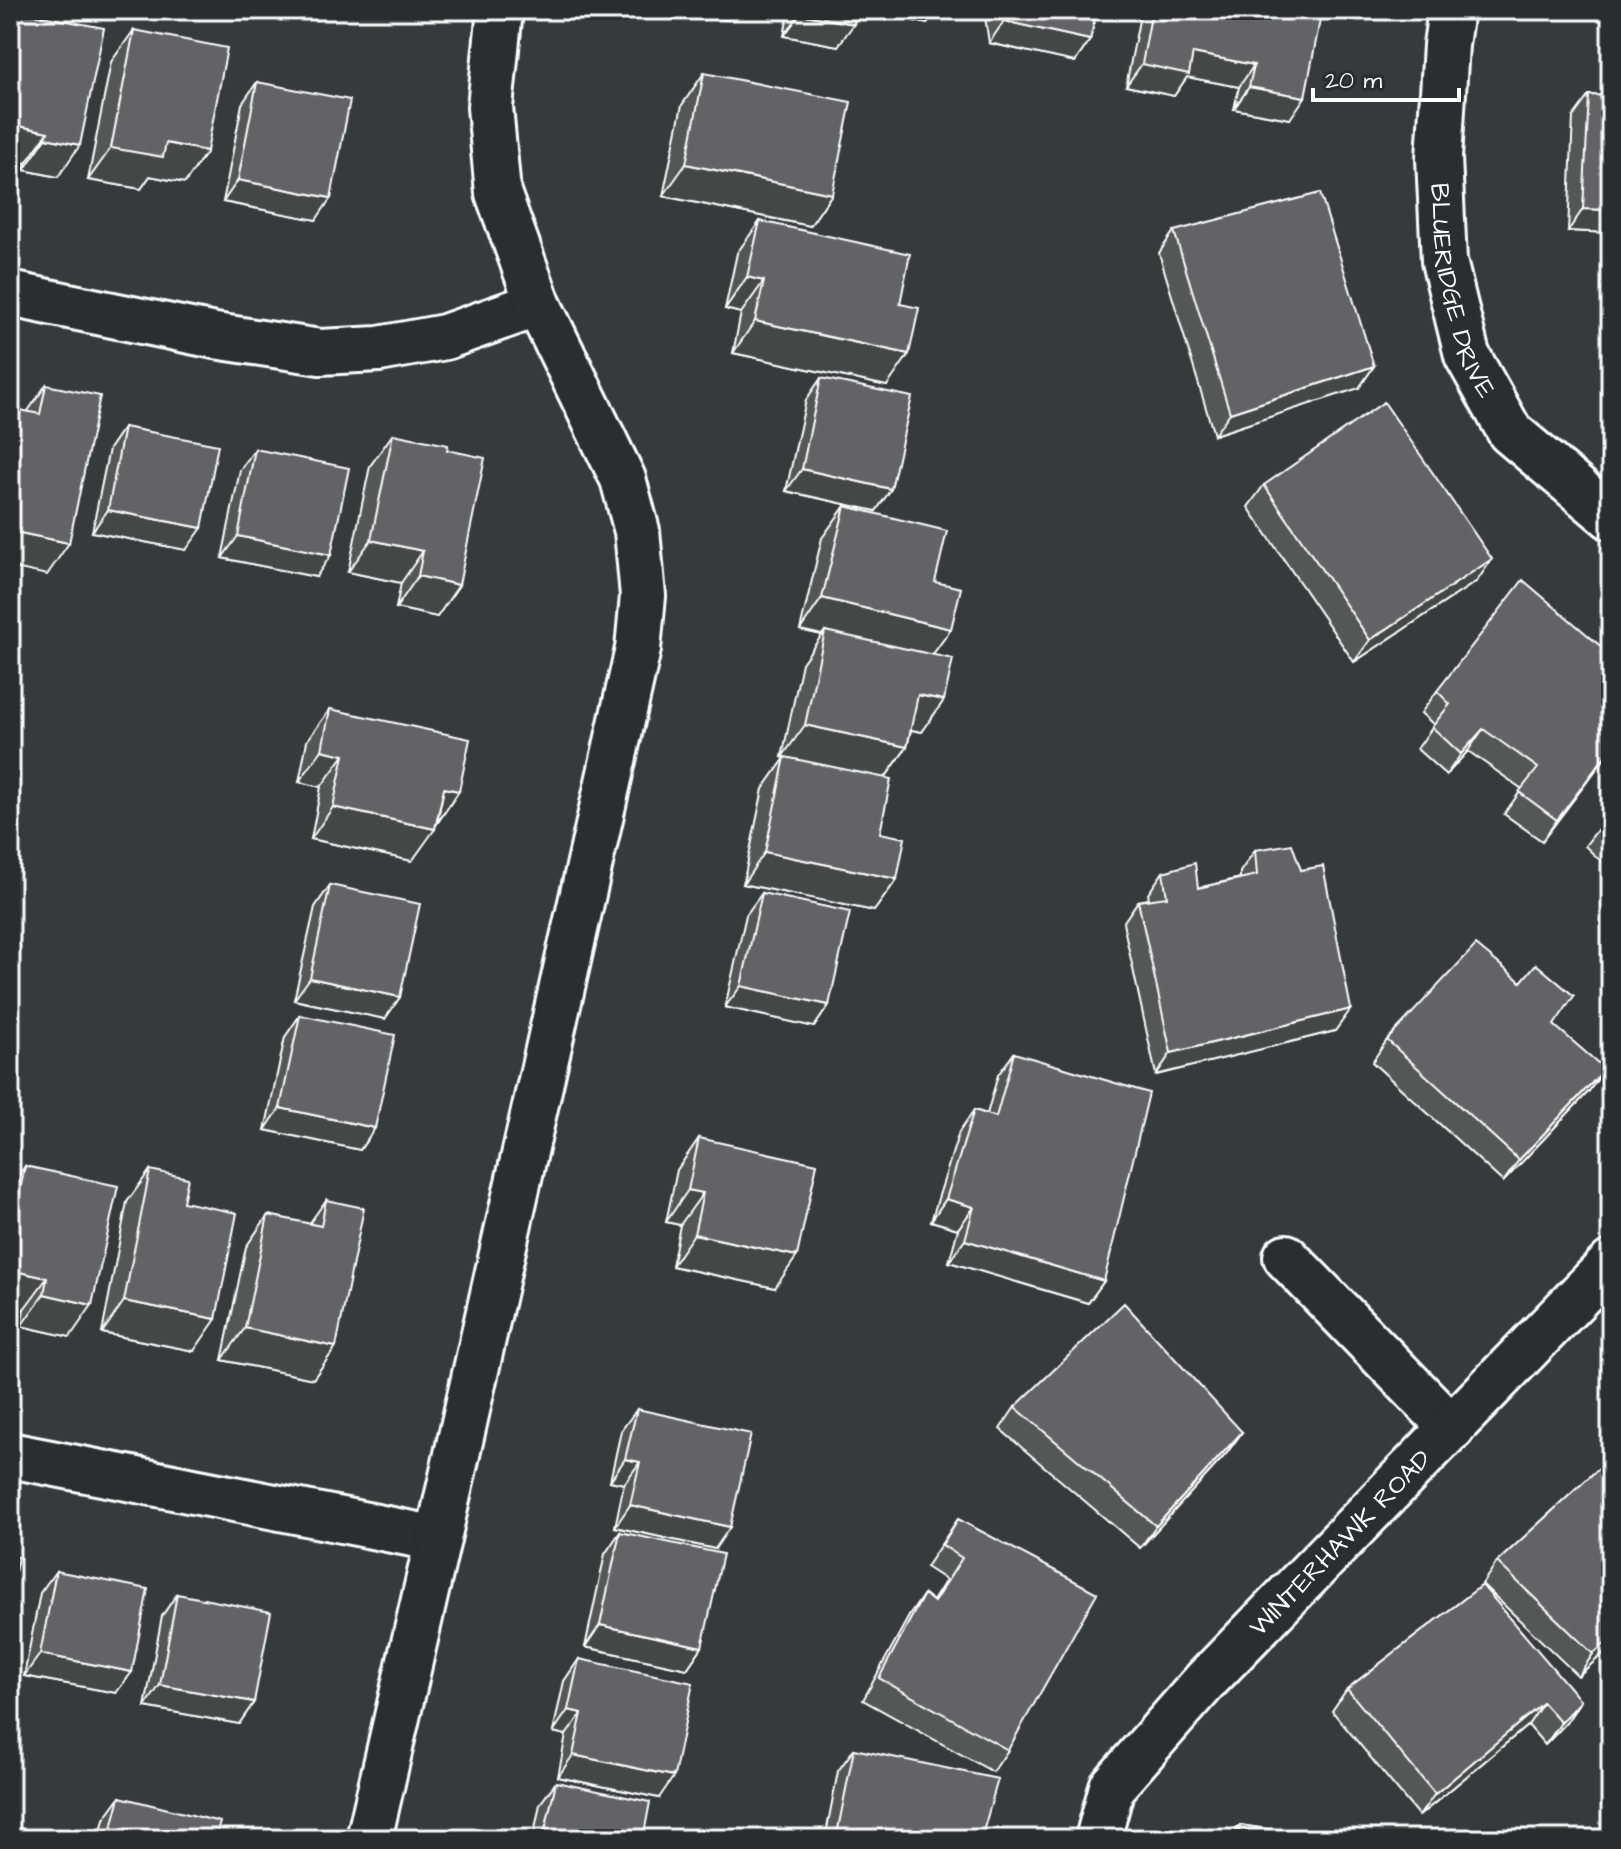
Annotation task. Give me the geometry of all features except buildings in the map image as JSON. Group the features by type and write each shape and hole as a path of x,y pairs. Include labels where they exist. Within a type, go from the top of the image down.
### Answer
{"street":[{"path":"369,1839 638,649 643,596 637,531 623,479 538,304 498,193 490,107 500,10"},
{"name":"BLUERIDGE DRIVE","path":"1451,10 1446,45 1440,172 1444,261 1467,355 1510,432 1611,517"},
{"path":"10,294 215,336 320,352 379,349 445,337 538,304"},
{"path":"1286,1257 1452,1428"},
{"name":"WINTERHAWK ROAD","path":"1098,1839 1112,1787 1206,1680 1611,1263"},
{"path":"10,1455 438,1539"}]}
